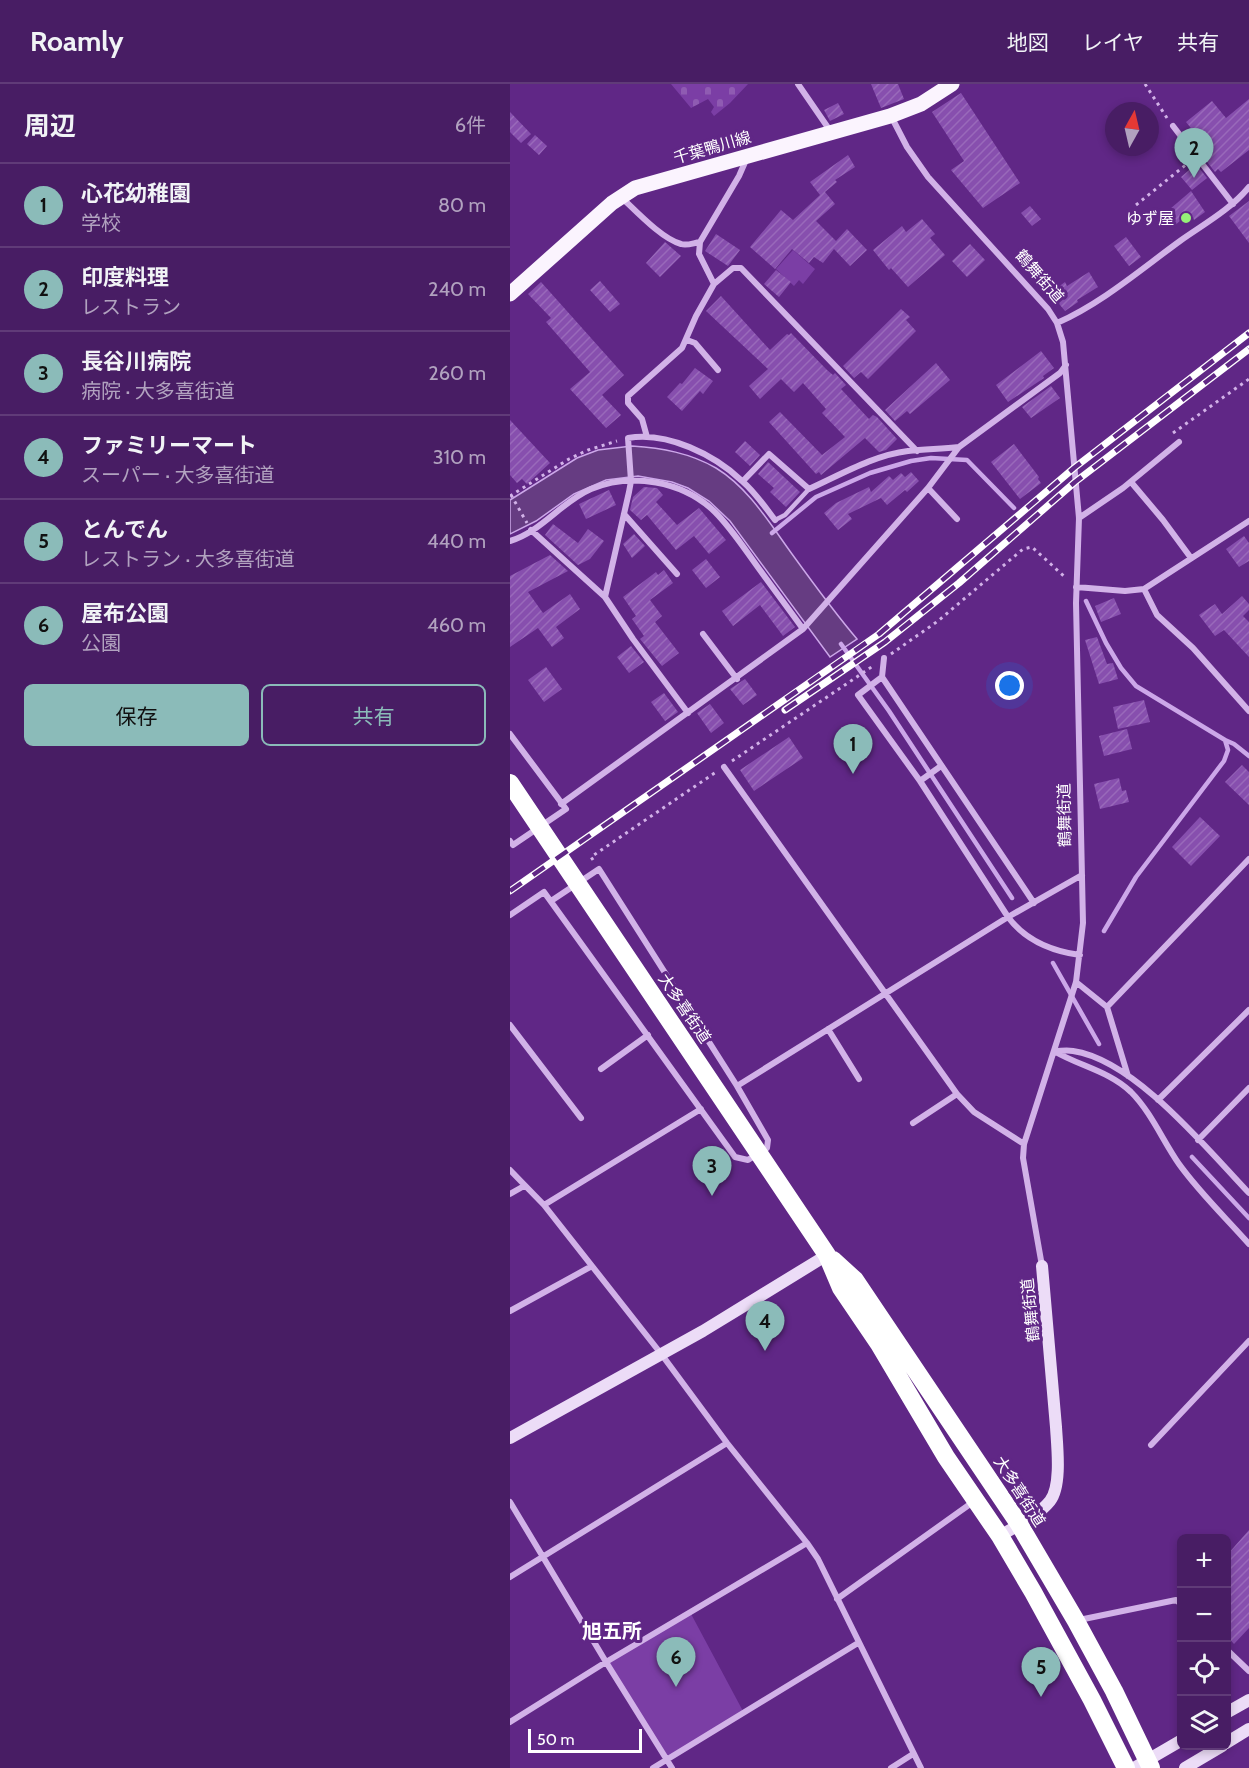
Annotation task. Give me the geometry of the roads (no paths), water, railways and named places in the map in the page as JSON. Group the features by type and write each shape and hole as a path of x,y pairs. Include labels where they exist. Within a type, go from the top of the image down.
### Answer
{"highway":[{"name":"大多喜街道","path":"510,783 827,1255 841,1288 879,1344 946,1457 1000,1536 1059,1638 1126,1768"},
{"name":"大多喜街道","path":"827,1255 855,1280 1019,1524 1114,1691 1144,1765"}],"main road":[{"name":"千葉鴨川線","path":"510,294 620,197 635,188 890,116 921,104 952,84"}],"street":[{"path":"798,84 831,132"},
{"name":"鶴舞街道","path":"890,116 907,147 928,177 1032,289 1057,323 1066,364 1079,518 1076,587 1083,923 1076,982 1024,1144 1023,1158 1042,1266 1057,1435 1055,1489 1051,1500 1046,1505 1000,1536"},
{"path":"1173,126 1233,204"},
{"path":"714,284 699,254 700,242 739,176 747,156"},
{"path":"1057,323 1085,309 1128,281 1233,204 1249,187"},
{"path":"620,197 675,242 684,245 700,242"},
{"path":"647,437 642,419 628,403 628,396 682,348 714,284 733,268 741,268 916,451"},
{"path":"687,340 695,343 718,370"},
{"path":"561,804 804,628 928,488 959,447 1060,373 1066,364"},
{"path":"605,597 631,481 628,438 647,437 696,450 743,481 775,520"},
{"path":"1079,518 1131,482 1179,442"},
{"path":"743,481 769,454 808,489 881,458 908,451 959,447"},
{"path":"510,541 526,535 585,492 607,484 631,481 662,483 697,498 714,511 804,628"},
{"path":"1131,482 1191,558"},
{"path":"928,488 957,519"},
{"path":"624,514 677,574"},
{"path":"1076,587 1125,591 1144,589 1247,523 1249,531"},
{"path":"531,530 605,597 688,713"},
{"path":"1144,589 1157,615 1193,648 1249,711"},
{"path":"703,634 737,678"},
{"path":"884,658 882,677 1034,903"},
{"path":"882,677 858,695 920,781 1017,929 1028,938 1062,953 1080,956"},
{"path":"510,734 566,810 513,846 510,841"},
{"path":"920,781 941,766"},
{"path":"724,767 957,1094 974,1112 1024,1144"},
{"path":"1107,1007 1249,859"},
{"path":"510,915 544,892 735,1157 748,1160 759,1154 766,1148 768,1140 737,1086 599,869 551,901"},
{"path":"737,1086 1008,916 1082,875"},
{"path":"1076,982 1107,1007 1128,1076"},
{"path":"1158,1100 1249,1010"},
{"path":"510,1025 581,1118"},
{"path":"828,1029 859,1079"},
{"path":"601,1069 648,1035"},
{"path":"1054,1051 1073,1051 1092,1056 1128,1076 1158,1100 1249,1193"},
{"path":"1054,1051 1068,1060 1100,1071 1130,1091 1141,1104 1180,1165 1249,1244"},
{"path":"1198,1140 1249,1088"},
{"path":"913,1123 957,1094"},
{"path":"544,1205 701,1109"},
{"path":"510,1170 544,1205 818,1559 921,1768"},
{"path":"510,1194 524,1186"},
{"path":"510,1438 662,1355 827,1255"},
{"path":"510,1311 592,1266"},
{"path":"1151,1445 1249,1341"},
{"path":"510,1577 727,1443"},
{"path":"837,1599 975,1500"},
{"path":"510,1502 672,1768"},
{"path":"510,1722 606,1662 807,1543"},
{"path":"1076,1621 1177,1601"},
{"path":"653,1768 858,1643"},
{"path":"1231,1653 1249,1671"},
{"path":"1231,1711 1249,1700"},
{"path":"1231,1740 1249,1729"},
{"path":"1144,1765 1177,1743"},
{"path":"1185,1768 1215,1750"},
{"path":"891,1768 913,1754"}],"lane":[{"path":"775,520 784,515 808,489"}],"waterway":[{"path":"772,533 816,497 870,473 911,461 931,458 967,460 1014,508"},
{"path":"1086,601 1106,643 1121,668 1136,686 1225,740 1228,750 1224,761 1136,877 1104,931"},
{"path":"841,644 889,711 1012,898"},
{"path":"1225,740 1249,756"},
{"path":"1053,963 1099,1044"},
{"path":"1192,1157 1249,1218"}],"railway":[{"path":"510,891 879,634 1074,468 1249,333"},
{"path":"785,710 885,642 959,583 1075,482 1249,349"}],"place":[{"name":"印度料理","path":"1194,178"},
{"name":"ゆず屋","path":"1186,218"},
{"name":"心花幼稚園","path":"853,774"},
{"name":"長谷川病院","path":"712,1196"},
{"name":"ファミリーマート","path":"765,1351"},
{"name":"屋布公園","path":"676,1687"},
{"name":"とんでん","path":"1041,1697"}],"district":[{"name":"旭五所","path":"612,1631"}]}
